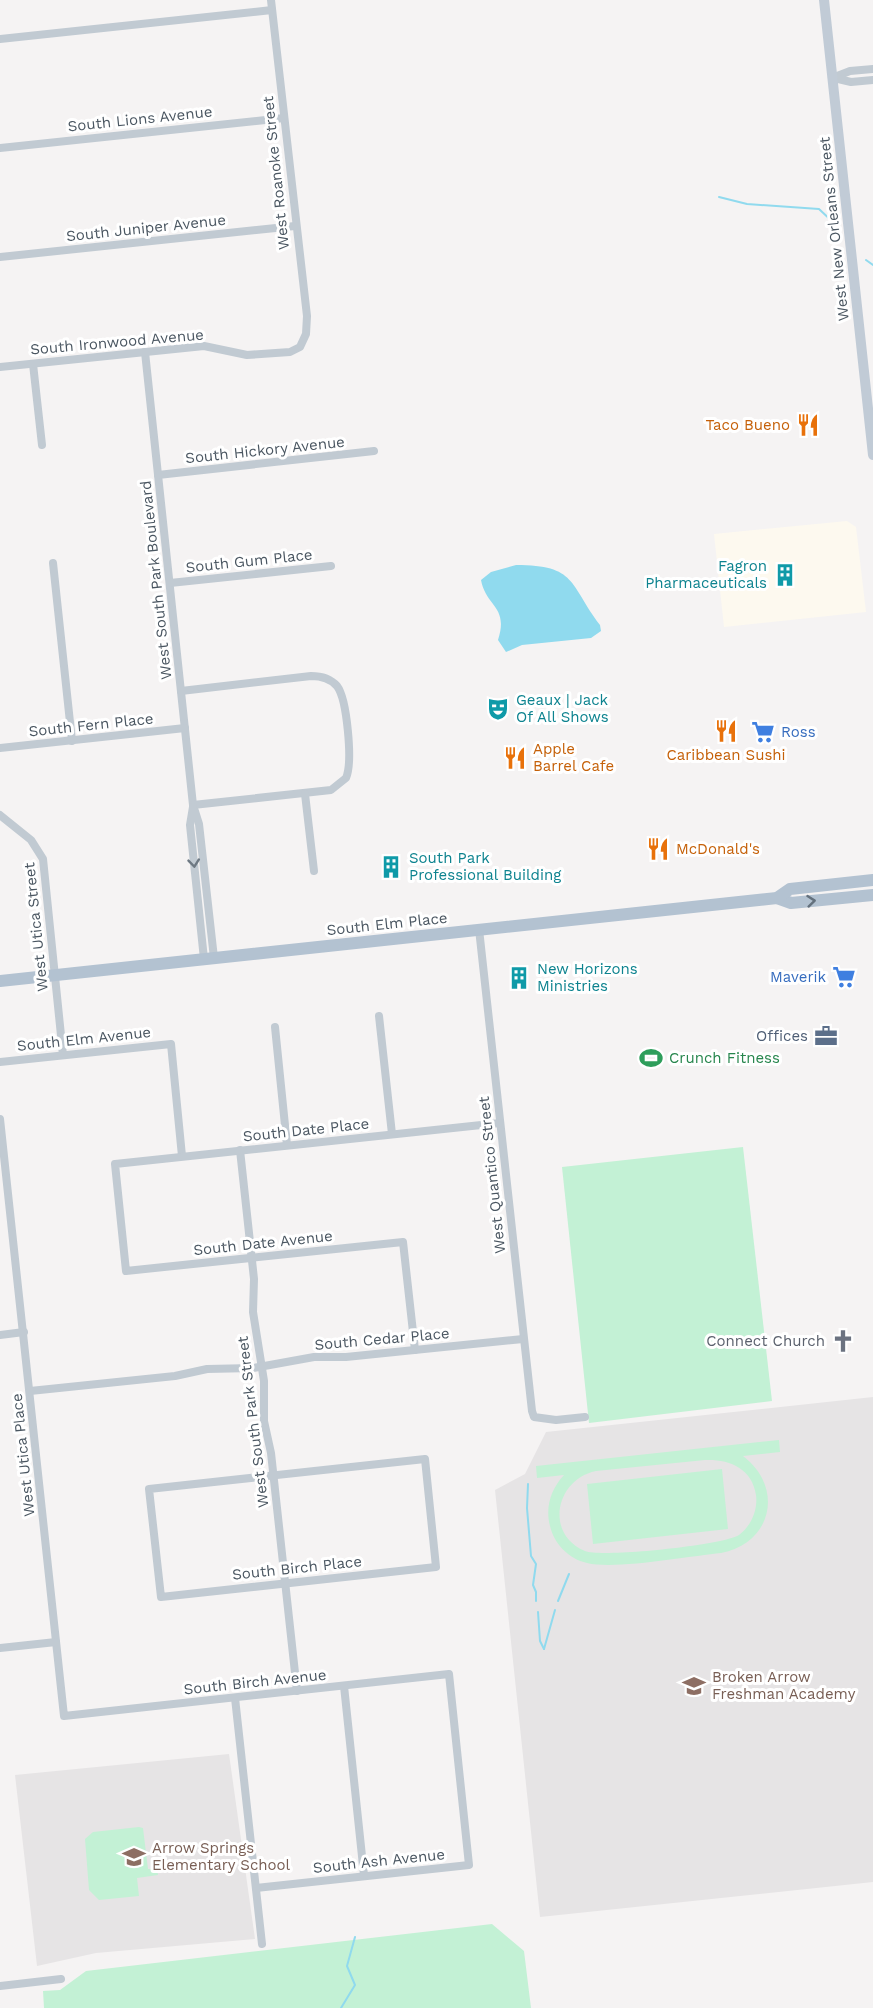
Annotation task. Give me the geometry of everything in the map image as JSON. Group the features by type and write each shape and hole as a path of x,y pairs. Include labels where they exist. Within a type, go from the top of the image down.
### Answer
{"main road":[{"name":"West New Orleans Street","path":"824,0 869,383 873,454"},
{"name":"South Elm Place","path":"777,898 790,889 873,880"},
{"name":"South Elm Place","path":"0,981 777,898 791,903 873,895"}],"street":[{"name":"West Roanoke Street","path":"271,0 307,316 303,342"},
{"path":"0,39 272,10"},
{"path":"832,78 850,71 873,69"},
{"path":"832,78 851,82 873,80"},
{"name":"South Lions Avenue","path":"0,147 284,118"},
{"name":"South Juniper Avenue","path":"0,257 295,226"},
{"name":"South Ironwood Avenue","path":"0,367 213,346 247,355 257,355 290,352 303,342"},
{"name":"West South Park Boulevard","path":"145,352 193,805 200,824 209,958"},
{"path":"33,364 42,445"},
{"name":"South Hickory Avenue","path":"158,475 374,452"},
{"path":"52,563 72,741"},
{"name":"South Gum Place","path":"170,583 331,566"},
{"path":"181,691 311,676 328,680 337,686 342,696 350,760 346,778 331,790 193,805"},
{"name":"South Fern Place","path":"0,748 185,728"},
{"path":"305,794 314,871"},
{"name":"West Utica Street","path":"0,815 41,851 63,1055"},
{"name":"West Quantico Street","path":"479,929 523,1339 534,1417 556,1420 585,1417"},
{"path":"379,1016 392,1134"},
{"path":"275,1027 287,1145"},
{"name":"South Elm Avenue","path":"0,1062 171,1044 183,1156"},
{"name":"West Utica Place","path":"0,1119 64,1716"},
{"name":"South Date Place","path":"126,1271 115,1164 500,1123"},
{"name":"West South Park Street","path":"240,1150 252,1258 253,1312 263,1366 264,1421 274,1474 297,1691"},
{"name":"South Date Avenue","path":"126,1271 403,1242 415,1350"},
{"path":"0,1335 24,1332"},
{"name":"South Cedar Place","path":"30,1391 175,1376 207,1369 263,1366 314,1357 346,1357 523,1339"},
{"name":"South Birch Place","path":"425,1459 436,1567 161,1597 148,1489 274,1474 425,1459"},
{"path":"0,1648 56,1642"},
{"name":"South Birch Avenue","path":"64,1716 449,1674 469,1865"},
{"path":"344,1686 364,1875"},
{"path":"235,1698 262,1944"},
{"name":"South Ash Avenue","path":"256,1888 469,1865"},
{"path":"0,1986 61,1979"}],"shaded area":[{"name":"Fagron Pharmaceuticals","path":"847,521 856,527 866,612 724,627 714,534"},
{"name":"Broken Arrow Freshman Academy","path":"873,1397 873,1882 540,1917 495,1490 525,1474 546,1432"},
{"name":"Arrow Springs Elementary School","path":"229,1754 255,1939 96,1953 37,1966 15,1775"}],"green space":[{"path":"743,1147 772,1401 589,1423 562,1167"},
{"path":"779,1440 780,1452 743,1456 756,1469 764,1483 768,1498 767,1512 762,1526 752,1538 739,1547 721,1553 615,1565 580,1561 559,1545 552,1533 548,1512 553,1492 564,1475 537,1478 536,1466","holes":["714,1460 738,1467 750,1478 754,1486 755,1512 747,1527 739,1535 711,1543 688,1546 637,1552 596,1553 585,1551 572,1543 564,1532 560,1520 560,1508 564,1495 582,1476 596,1471"]},
{"path":"722,1469 728,1529 593,1544 587,1484"},
{"path":"143,1828 148,1869 157,1869 158,1875 137,1878 139,1896 99,1900 89,1890 85,1839 93,1832"},
{"path":"492,1924 524,1951 531,2008 44,2008 43,1991 60,1990 86,1971"}],"water":[{"path":"516,565 536,566 561,573 576,588 600,625 601,631 591,638 522,645 506,652 498,640 501,629 499,613 487,596 481,580 491,572"}],"waterway":[{"path":"719,197 747,204 819,209 835,224"},
{"path":"866,260 873,265"},
{"path":"528,1484 527,1508 531,1556 536,1564 533,1585 536,1601"},
{"path":"558,1601 569,1574"},
{"path":"544,1649 555,1610"},
{"path":"538,1612 540,1641 544,1649"},
{"path":"341,2008 355,1985 347,1966 355,1937"}],"place":[{"name":"Taco Bueno","path":"808,425"},
{"name":"Fagron Pharmaceuticals","path":"785,575"},
{"name":"Geaux | Jack Of All Shows","path":"498,709"},
{"name":"Caribbean Sushi","path":"726,731"},
{"name":"Ross","path":"763,732"},
{"name":"Apple Barrel Cafe","path":"515,758"},
{"name":"McDonald's","path":"658,849"},
{"name":"South Park Professional Building","path":"391,867"},
{"name":"Maverik","path":"844,977"},
{"name":"New Horizons Ministries","path":"519,978"},
{"name":"Offices","path":"826,1036"},
{"name":"Crunch Fitness","path":"651,1058"},
{"name":"Connect Church","path":"843,1341"},
{"name":"Broken Arrow Freshman Academy","path":"694,1686"},
{"name":"Arrow Springs Elementary School","path":"134,1857"}]}
